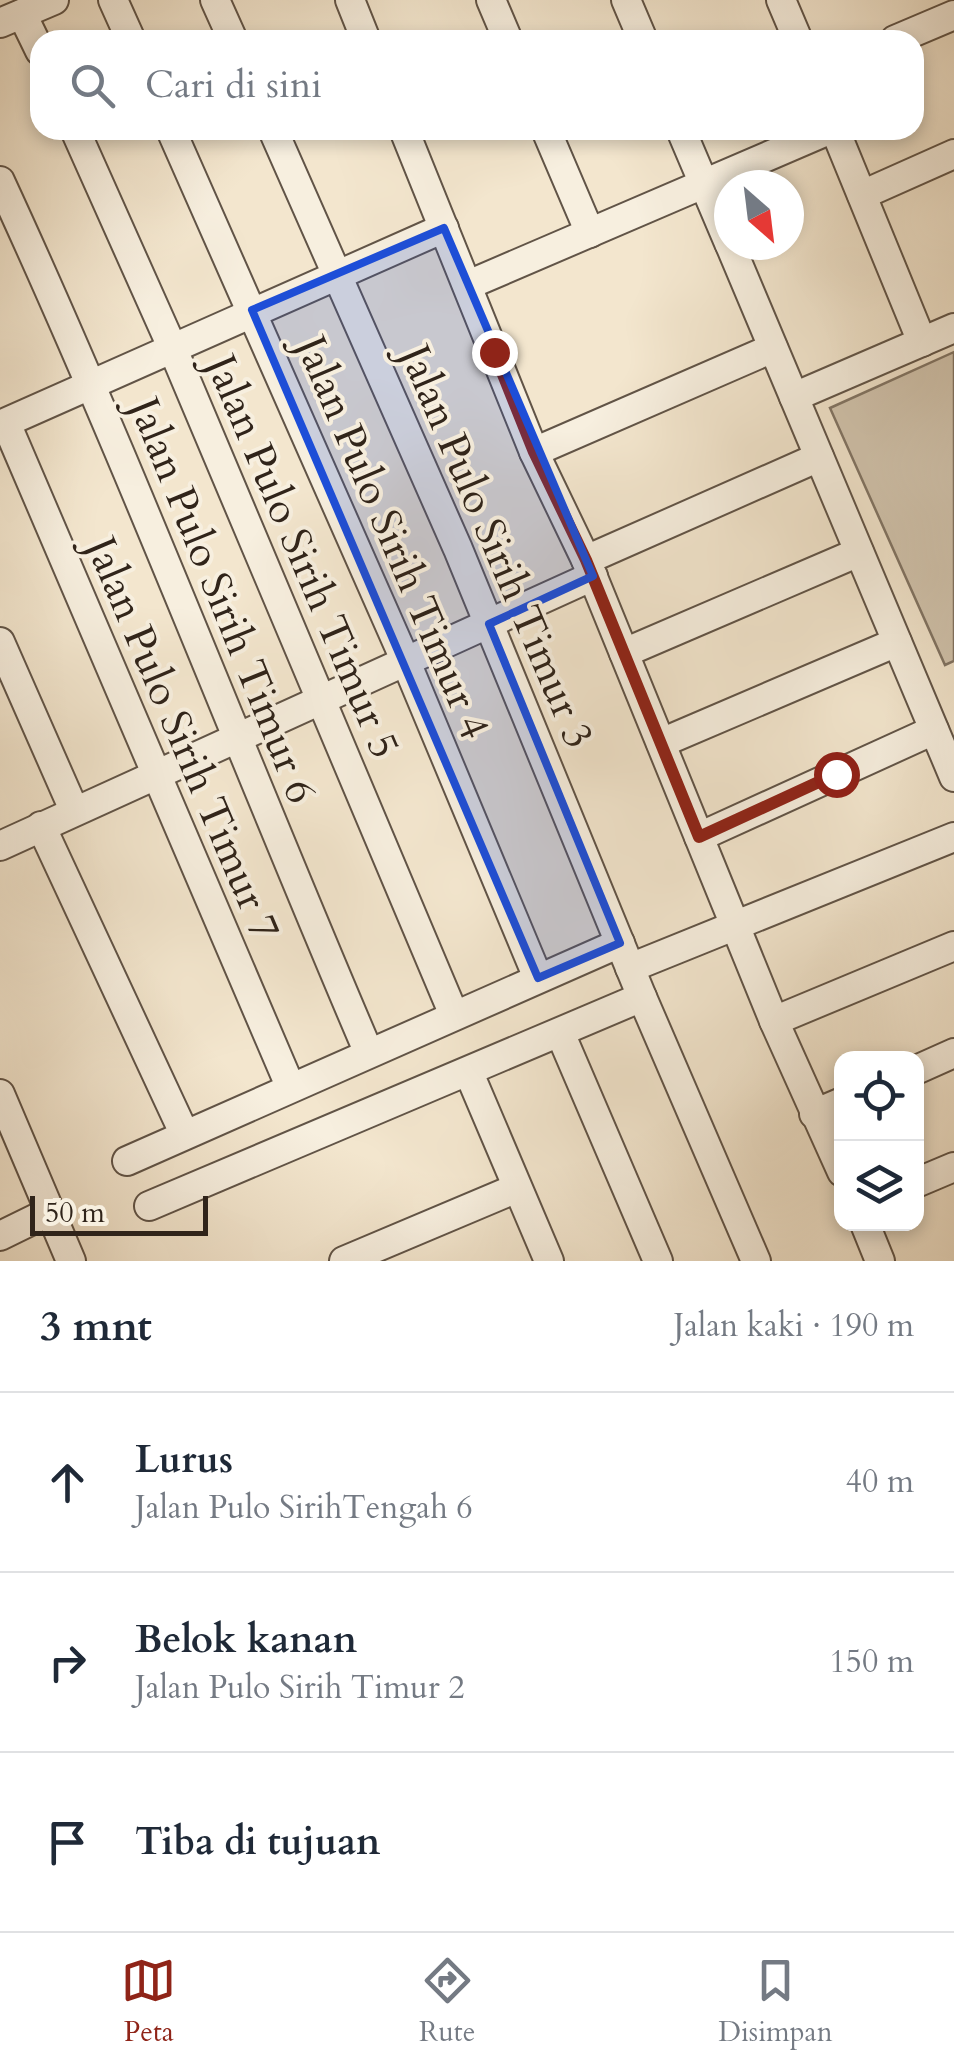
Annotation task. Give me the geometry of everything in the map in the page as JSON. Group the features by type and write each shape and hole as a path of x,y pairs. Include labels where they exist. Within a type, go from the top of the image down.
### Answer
{"street":[{"path":"30,40 11,18 54,0"},
{"path":"113,0 126,30"},
{"path":"216,0 229,30"},
{"path":"350,0 362,30"},
{"path":"492,0 504,30"},
{"path":"626,0 639,30"},
{"path":"781,0 794,30"},
{"path":"918,30 954,15"},
{"name":"Jalan Pulo Sirih Timur 5","path":"79,140 172,347 454,1015"},
{"name":"Jalan Pulo Sirih Timur 4","path":"176,140 406,662 538,978"},
{"name":"Jalan Pulo Sirih Timur 3","path":"277,140 489,624 642,997 756,1261"},
{"path":"408,140 534,452 589,568 774,1022 834,1155"},
{"path":"550,140 590,233"},
{"path":"685,140 714,208"},
{"path":"468,285 808,140"},
{"path":"837,140 922,342"},
{"path":"862,194 954,154"},
{"name":"Jalan Pulo Sirih Timur 6","path":"0,181 93,382 234,737 368,1051"},
{"path":"3,424 252,310 444,228"},
{"path":"736,260 954,777"},
{"path":"794,397 954,328"},
{"path":"534,452 773,348"},
{"name":"Jalan Pulo Sirih Timur 7","path":"3,424 290,1086"},
{"path":"0,846 155,772 489,624 589,568 819,458"},
{"path":"624,653 859,552"},
{"path":"0,642 74,810"},
{"path":"660,743 897,642"},
{"path":"699,837 934,730"},
{"path":"41,826 184,1133"},
{"path":"127,1161 538,978 736,926 954,837"},
{"path":"774,1022 954,946"},
{"path":"150,1206 469,1074 642,997"},
{"path":"561,1034 658,1261"},
{"path":"924,1066 954,1053"},
{"path":"469,1074 549,1261"},
{"path":"0,1094 71,1261"},
{"path":"814,1114 834,1105"},
{"path":"924,1180 954,1167"},
{"path":"344,1261 517,1188"},
{"path":"0,1236 51,1212"},
{"path":"867,1231 880,1261"}],"highlighted area":[{"path":"444,228 593,576 489,624 620,943 538,978 252,310"}],"shaded area":[{"path":"954,352 954,661 945,665 830,408"}],"route":[{"path":"494,352 534,452 586,560 699,837 836,774"}]}
